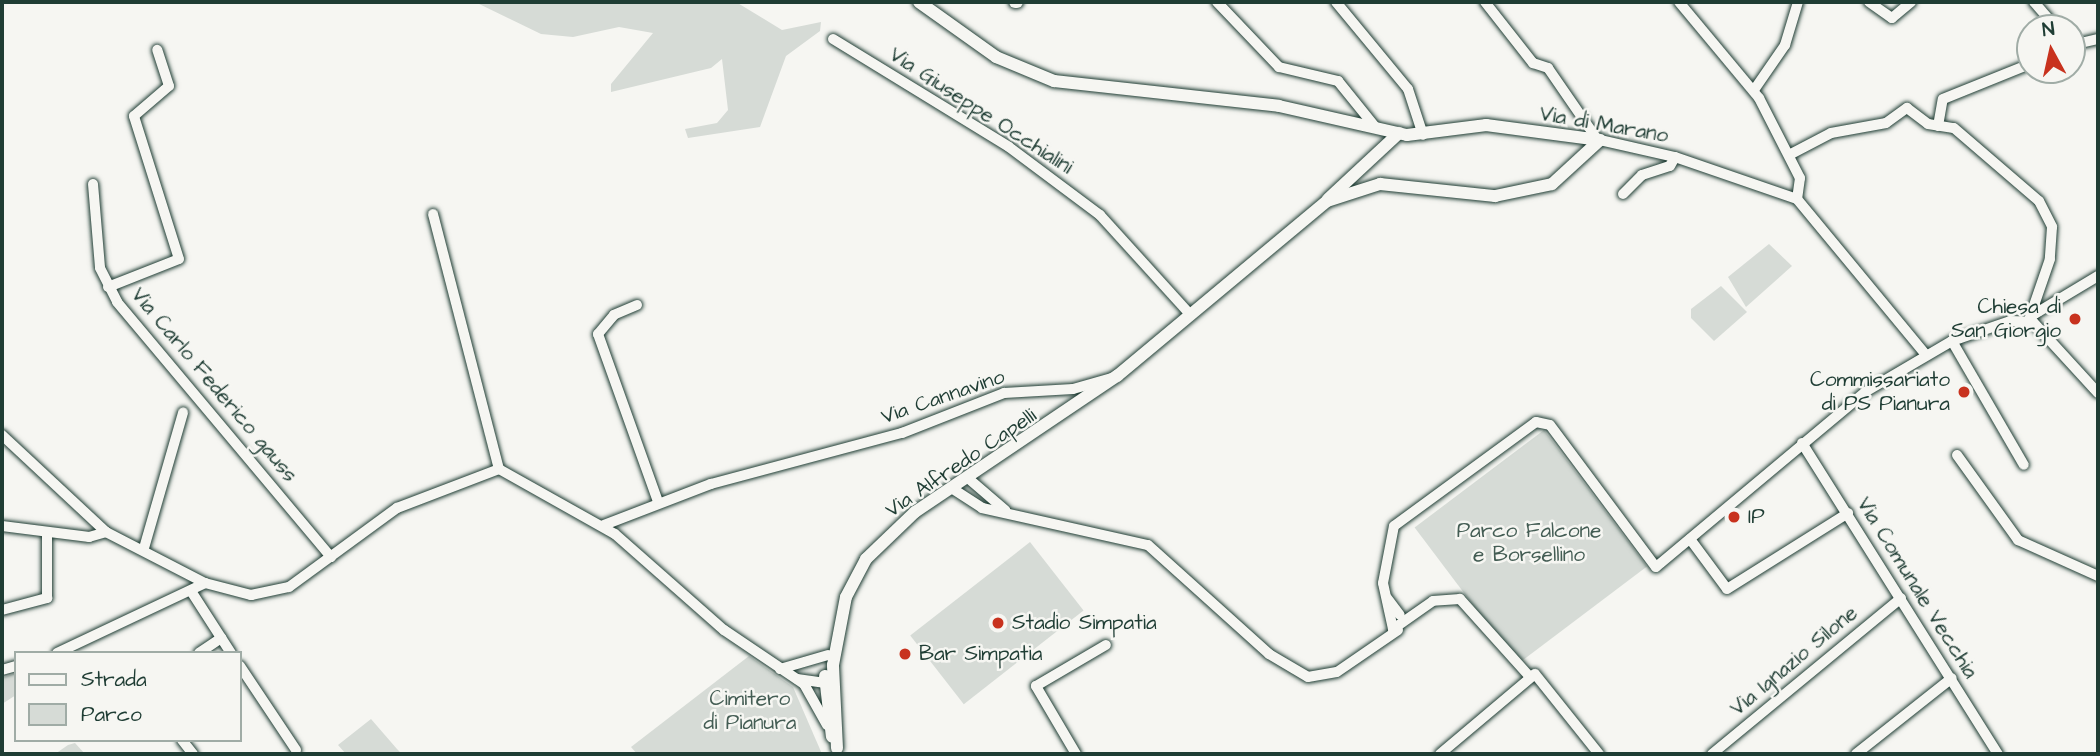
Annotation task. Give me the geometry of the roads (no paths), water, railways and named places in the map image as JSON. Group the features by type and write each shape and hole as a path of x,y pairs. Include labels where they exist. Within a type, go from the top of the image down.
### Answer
{"street":[{"name":"Via di Marano","path":"919,2 996,57 1054,82 1279,106 1399,133 1423,135 1486,125 1598,140 1675,157 1797,199"},
{"path":"1217,2 1279,67 1338,81 1376,128"},
{"path":"1336,2 1408,89 1423,135"},
{"path":"1485,2 1533,63 1548,68 1598,140"},
{"path":"1679,2 1754,90 1800,178 1797,199 1925,354"},
{"path":"1754,90 1785,45 1798,2"},
{"path":"1869,2 1892,18 1910,2"},
{"name":"Via Giuseppe Occhialini","path":"833,39 1009,147 1100,215 1189,313"},
{"path":"108,288 179,259 134,116 169,86 157,50"},
{"path":"1938,126 1943,99 2016,70"},
{"path":"1789,155 1831,133 1886,122 1909,107 1938,126 1954,128 2039,201 2053,238 2029,320"},
{"name":"Via Cannavino","path":"604,526 658,502 889,437 1004,393 1065,391 1116,376 1327,201 1399,133"},
{"name":"Via Cannavino","path":"1327,201 1380,184 1495,196 1552,184 1598,140"},
{"path":"1623,194 1640,177 1670,166 1675,157"},
{"name":"Via Carlo Federico gauss","path":"93,184 100,268 108,288 169,369 228,429 331,556"},
{"path":"433,214 499,469 604,526 724,631 797,679 806,687 831,724"},
{"path":"1396,625 1384,592 1386,544 1394,526 1536,422 1548,422 1656,567 1802,443 1925,354 1952,341 2029,320 2041,306 2098,276"},
{"path":"637,305 614,315 598,334 658,502"},
{"path":"2029,320 2046,331 2098,393"},
{"path":"1952,341 2024,465"},
{"name":"Via Alfredo Capelli","path":"838,751 824,683 846,597 866,559 915,512 969,479 1116,376"},
{"path":"144,548 183,413"},
{"path":"2,435 106,532 144,548 205,583 264,595 289,587 413,499 499,469"},
{"name":"Via Comunale Vecchia","path":"1802,443 1998,754"},
{"path":"1957,455 1993,513 2018,540 2098,576"},
{"path":"969,479 1007,512"},
{"path":"953,489 982,508 1148,545 1269,654 1308,677 1337,672 1396,625 1433,601 1460,599 1532,676 1599,754"},
{"path":"1690,539 1727,589 1848,513"},
{"path":"2,526 47,533 106,532"},
{"path":"2,610 47,598 47,533"},
{"path":"61,651 205,583"},
{"path":"191,591 230,651"},
{"name":"Via Ignazio Silone","path":"1712,754 1901,598"},
{"path":"203,651 221,638"},
{"path":"1076,754 1036,686 1106,645"},
{"path":"780,669 831,654"},
{"name":"Via Alfredo Capelli","path":"831,654 831,724"},
{"path":"242,669 296,750"},
{"path":"1440,754 1532,676"},
{"path":"1856,754 1952,678"},
{"path":"797,679 824,683"},
{"path":"806,687 824,683"}],"place":[{"name":"Chiesa di San Giorgio","path":"2075,319"},
{"name":"Commissariato di PS Pianura","path":"1964,392"},
{"name":"IP","path":"1734,517"},
{"name":"Stadio Simpatia","path":"998,623"},
{"name":"Bar Simpatia","path":"905,654"}],"park label":[{"name":"Parco Falcone e Borsellino","path":"1529,543"},
{"name":"Cimitero di Pianura","path":"750,711"}]}
